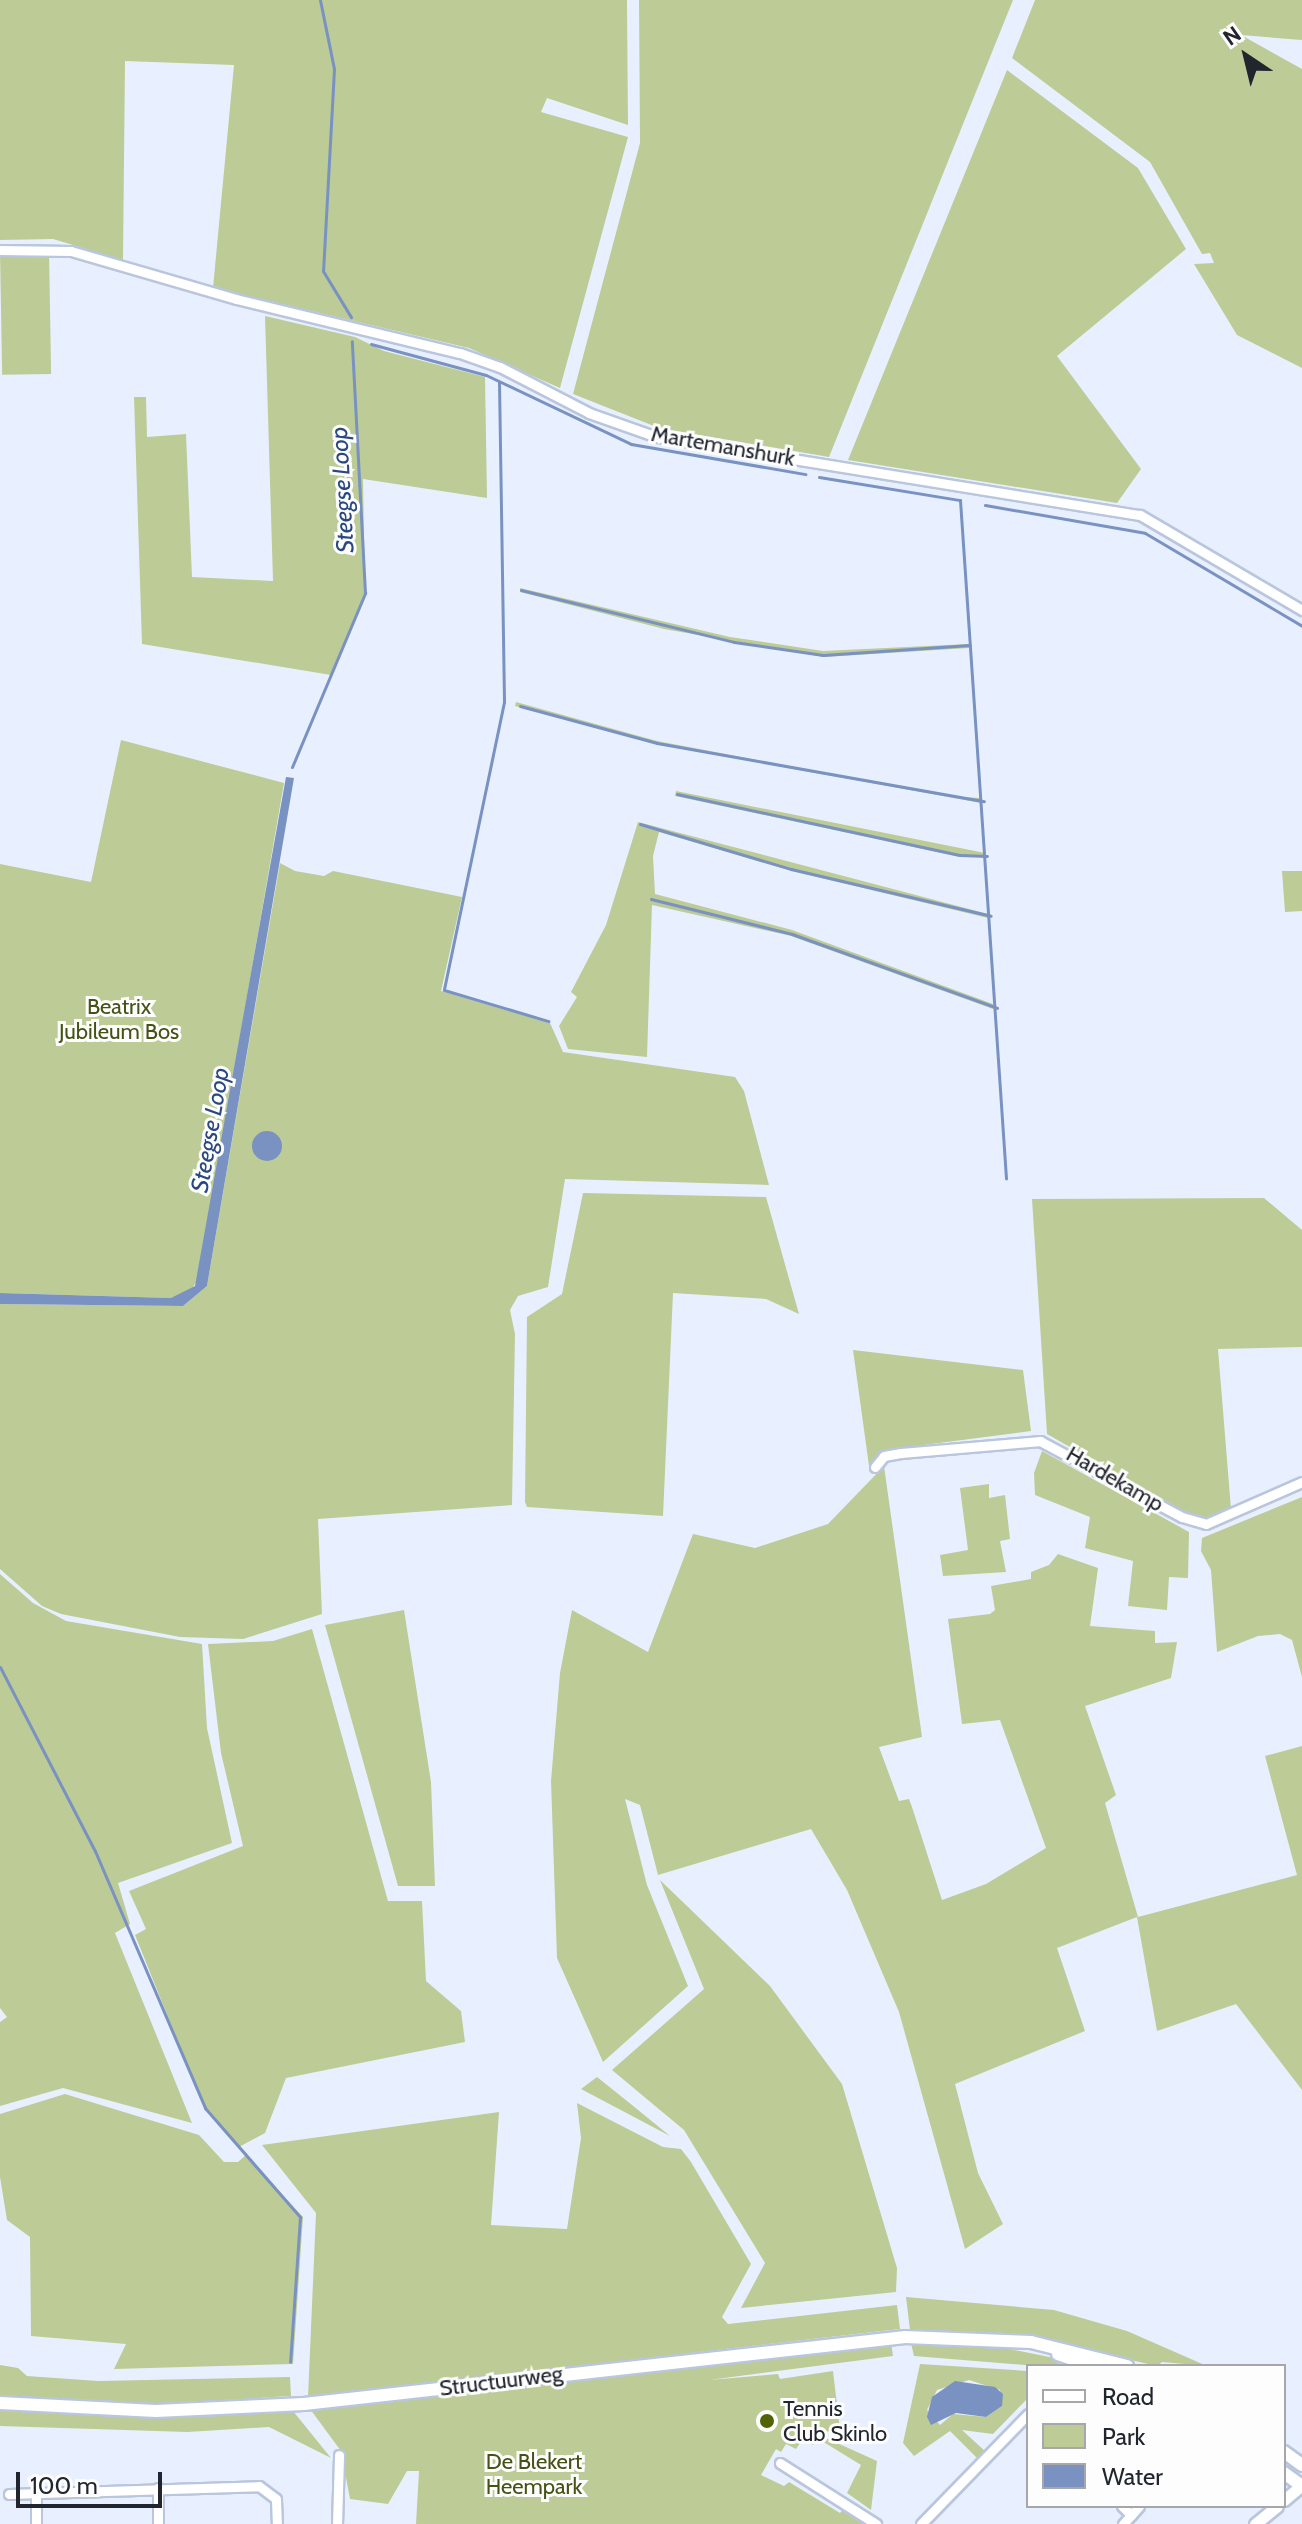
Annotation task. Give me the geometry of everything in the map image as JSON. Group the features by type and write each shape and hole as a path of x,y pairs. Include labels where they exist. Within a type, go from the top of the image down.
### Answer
{"main road":[{"name":"Structuurweg","path":"0,2403 156,2411 238,2409 852,2340 1000,2340 1070,2349 1120,2364"},
{"name":"Structuurweg","path":"1000,2340 1086,2364"}],"street":[{"name":"Martemanshurk","path":"0,250 71,251 236,299 460,353 500,367 589,413 657,437 1140,515 1302,610"},
{"name":"Hardekamp","path":"875,1467 884,1456 901,1453 1040,1441 1182,1517 1206,1524 1302,1482"},
{"path":"921,2524 1026,2416"},
{"path":"337,2524 339,2455"},
{"path":"780,2463 876,2524"},
{"path":"1286,2498 1302,2485"},
{"path":"9,2494 259,2486 271,2492 277,2524"},
{"path":"158,2488 158,2524"},
{"path":"36,2493 36,2524"},
{"path":"1124,2508 1131,2515"},
{"path":"1123,2524 1137,2508"},
{"path":"1255,2524 1275,2508"}],"green space":[{"path":"0,0 627,0 628,125 547,98 541,112 628,137 560,388 469,348 213,288 234,65 125,61 123,260 53,239 0,240"},
{"path":"639,0 1013,0 829,457 659,428 573,394 640,143"},
{"path":"1035,0 1302,0 1302,40 1241,35 1302,69 1302,368 1237,335 1194,264 1214,263 1210,253 1202,254 1150,162 1012,58"},
{"path":"1007,70 1138,168 1186,249 1057,356 1141,469 1117,503 848,460"},
{"path":"49,251 51,374 2,375 0,252"},
{"path":"265,316 355,337 384,351 485,377 487,498 363,479 365,593 331,675 142,644 134,397 146,397 147,437 186,434 192,577 273,581"},
{"path":"520,588 730,637 823,651 969,644 969,648 824,657 664,629 520,592"},
{"path":"516,702 657,741 947,796 980,798 981,803 656,744 515,706"},
{"name":"Beatrix Jubileum Bos","path":"121,740 284,783 198,1279 190,1292 171,1298 0,1293 0,864 91,882"},
{"path":"676,791 985,853 985,857 960,857 675,796"},
{"path":"638,822 988,914 988,918 792,871 659,832 653,856 655,894 792,930 993,1004 993,1009 791,936 652,905 647,1057 568,1049 559,1026 577,997 571,992 606,925"},
{"path":"280,863 295,871 324,876 333,871 462,897 441,991 550,1023 563,1052 735,1077 744,1091 769,1185 565,1179 548,1287 518,1296 510,1310 515,1334 512,1505 318,1519 322,1614 243,1639 180,1637 61,1614 42,1606 0,1569 0,1304 183,1306 207,1286"},
{"path":"1282,871 1302,871 1302,911 1285,912"},
{"path":"583,1193 766,1197 799,1314 766,1299 673,1293 663,1516 527,1507 525,1502 527,1317 562,1294"},
{"path":"1264,1198 1302,1230 1302,1347 1218,1349 1231,1509 1201,1522 1047,1434 1032,1199"},
{"path":"853,1350 1023,1370 1031,1431 885,1450 869,1466"},
{"path":"1042,1451 1189,1532 1188,1578 1169,1577 1167,1610 1128,1606 1133,1561 1085,1548 1090,1517 1035,1495 1034,1473"},
{"path":"884,1466 922,1737 879,1747 899,1801 909,1799 942,1900 986,1884 1046,1848 1000,1720 962,1724 948,1619 990,1614 995,1610 991,1586 1031,1579 1031,1572 1049,1565 1058,1554 1098,1568 1090,1626 1155,1631 1155,1643 1177,1642 1171,1678 1085,1706 1116,1795 1105,1803 1138,1917 1297,1875 1265,1756 1302,1746 1302,2090 1236,2004 1157,2031 1137,1917 1057,1948 1085,2031 955,2084 978,2173 1003,2224 965,2249 899,2012 847,1890 811,1829 658,1875 640,1805 625,1799 647,1885 688,1986 603,2062 557,1958 551,1781 560,1673 572,1610 648,1652 693,1534 755,1548 828,1524"},
{"path":"989,1484 989,1498 1005,1495 1010,1539 1000,1541 1006,1572 943,1576 940,1555 968,1550 960,1488"},
{"path":"1302,1497 1302,1677 1292,1640 1280,1634 1258,1636 1217,1652 1211,1570 1201,1551 1202,1538"},
{"path":"0,1574 33,1603 66,1621 202,1644 207,1728 232,1843 118,1883 130,1924 115,1933 192,2123 63,2088 0,2106 0,2022 7,2017 0,2008"},
{"path":"404,1610 431,1782 435,1886 398,1886 325,1625"},
{"path":"312,1629 388,1901 422,1901 426,1981 461,2011 465,2042 286,2078 265,2133 239,2147 205,2109 135,1935 146,1929 129,1891 243,1846 221,1753 208,1644 273,1641"},
{"path":"660,1880 770,1986 842,2084 897,2268 896,2292 741,2308 765,2263 684,2130 612,2070 704,1989"},
{"path":"597,2077 632,2105 670,2136 581,2089"},
{"path":"65,2094 199,2135 224,2162 238,2162 246,2155 303,2217 293,2364 114,2369 126,2344 31,2336 30,2237 7,2220 0,2177 0,2114"},
{"path":"577,2103 663,2147 681,2149 691,2162 751,2264 722,2317 728,2324 897,2305 900,2329 308,2397 316,2213 262,2145 499,2112 491,2225 567,2229 581,2138"},
{"path":"906,2297 1054,2310 1127,2331 1202,2364 1148,2364 1061,2344 910,2330"},
{"name":"De Blekert Heempark","path":"891,2342 893,2356 709,2380 778,2374 780,2379 833,2371 840,2430 815,2433 877,2461 871,2510 847,2493 861,2465 817,2438 813,2445 803,2439 796,2449 786,2444 781,2452 776,2449 761,2475 784,2486 789,2482 840,2513 845,2507 868,2524 416,2524 419,2471 407,2471 388,2504 350,2499 341,2451 310,2409"},
{"path":"911,2343 995,2346 1074,2362 1026,2365 914,2356"},
{"path":"920,2364 1026,2371 1026,2400 993,2434 962,2430 986,2452 979,2460 950,2431 914,2456 903,2443","holes":["969,2380 1000,2390 1002,2406 986,2417 953,2414 940,2425 927,2410 937,2390"]},
{"path":"0,2365 18,2368 27,2376 98,2381 290,2377 291,2396 148,2405 0,2397"},
{"path":"0,2409 138,2418 293,2411 331,2458 269,2427 187,2432 0,2426"}],"water":[{"path":"286,777 294,778 207,1286 183,1306 0,1304 0,1293 171,1298 195,1286"},
{"path":"267,1131 277,1136 282,1146 277,1156 267,1161 257,1156 252,1146 257,1136"},
{"path":"955,2381 995,2387 1003,2394 1002,2406 986,2417 956,2413 931,2425 927,2417 932,2397"}],"waterway":[{"name":"Steegse Loop","path":"320,0 334,69 323,271 351,317"},
{"name":"Steegse Loop","path":"292,767 365,593 352,341"},
{"path":"371,344 486,375 631,444 805,474"},
{"path":"499,382 504,702 444,990 548,1021"},
{"path":"819,477 960,500 1006,1178"},
{"path":"985,505 1145,533 1302,626"},
{"path":"521,590 734,642 823,655 970,645"},
{"path":"520,706 657,743 984,801"},
{"path":"677,794 960,855 987,856"},
{"path":"640,824 791,869 991,916"},
{"path":"651,899 792,934 997,1008"},
{"path":"0,1667 95,1851 205,2108 300,2217 290,2362"}],"place":[{"name":"Tennis Club Skinlo","path":"767,2421"}]}
